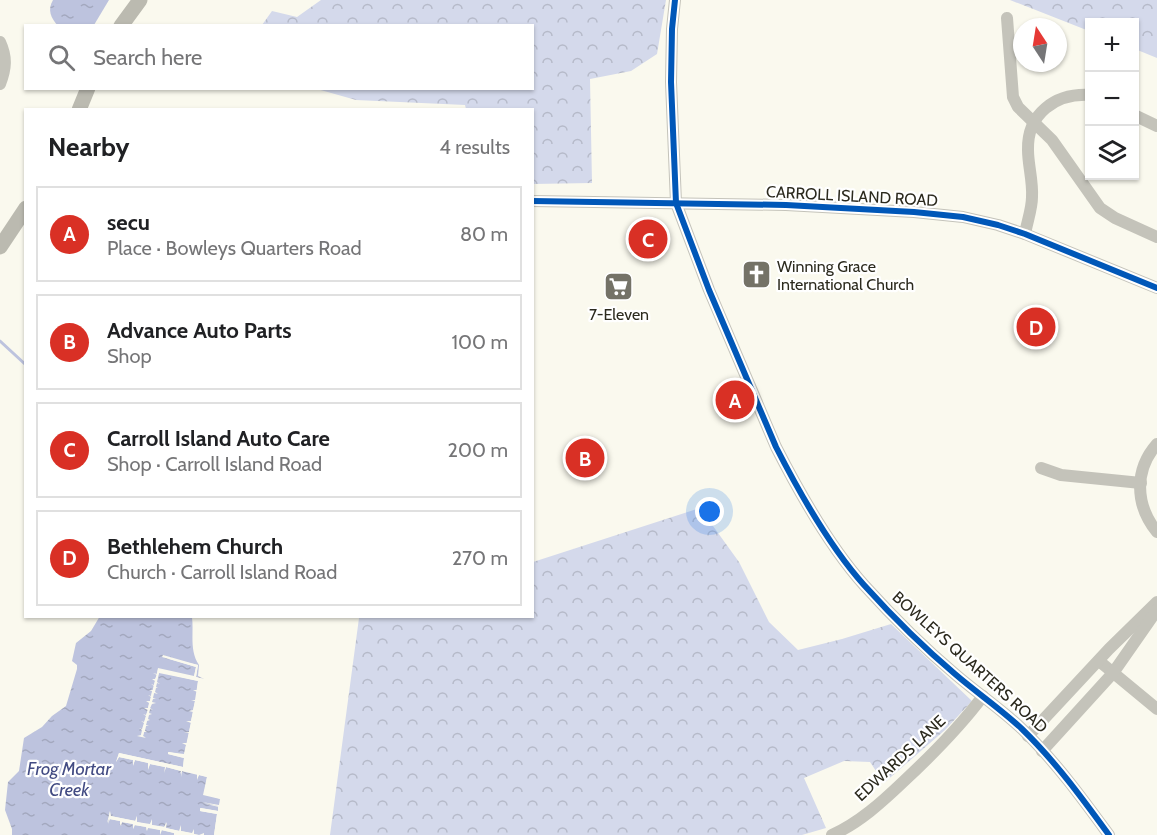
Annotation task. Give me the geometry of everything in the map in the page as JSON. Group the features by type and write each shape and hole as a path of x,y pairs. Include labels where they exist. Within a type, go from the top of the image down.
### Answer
{"main road":[{"path":"122,24 140,0"},
{"path":"80,108 87,90"},
{"path":"0,248 24,211"}],"street":[{"name":"BOWLEYS QUARTERS ROAD","path":"675,0 671,82 676,203 709,290 776,447 805,500 841,556 862,583 953,672 1028,736 1074,786 1109,835"},
{"path":"1007,18 1013,97 1018,107 1034,120 1052,140 1100,208 1115,218 1157,237"},
{"path":"0,42 4,51 5,67 0,84"},
{"path":"1024,234 1032,196 1028,146 1034,120 1044,108 1059,99 1085,95"},
{"path":"1139,117 1157,126"},
{"name":"CARROLL ISLAND ROAD","path":"534,201 786,206 944,214 979,220 1024,234 1157,288"},
{"path":"1157,444 1144,463 1140,497 1143,510 1157,532"},
{"path":"1041,468 1061,475 1141,483"},
{"path":"1028,736 1137,620 1157,602"},
{"path":"1042,751 1113,673 1157,610"},
{"path":"1099,661 1157,709"},
{"name":"EDWARDS LANE","path":"832,835 843,830 884,800 925,763 952,735 983,696"}],"green space":[{"path":"321,0 666,0 657,54 631,71 590,79 592,183 534,184 534,108 466,108 465,105 356,100 321,90 534,90 534,24 263,24 272,11 297,17"},
{"path":"1010,0 1157,0 1157,58 1139,51 1139,18 1085,18 1085,29 1067,22 1067,18 1056,18"},
{"path":"700,508 739,562 769,622 798,650 891,624 972,701 945,730 884,783 870,762 844,761 804,778 826,828 802,835 330,835 359,618 534,618 534,562"}],"water":[{"path":"53,0 109,0 95,24 56,24 50,7"},
{"name":"Frog Mortar Creek","path":"99,618 192,618 193,647 199,665 198,676 204,679 196,677 198,665 163,657 196,667 194,677 158,669 141,736 145,737 143,736 159,672 198,681 191,721 188,722 191,722 184,755 169,752 168,754 184,758 183,767 119,753 116,762 119,757 133,760 133,765 135,760 149,763 148,769 150,764 165,767 165,770 166,767 181,771 180,774 182,771 198,775 197,778 199,775 207,777 204,794 221,799 219,806 202,803 219,807 218,811 201,808 200,811 217,814 214,835 204,835 204,833 199,835 181,831 181,826 180,831 166,828 166,822 165,827 151,825 152,820 150,825 137,822 137,816 136,821 110,816 110,811 107,823 109,819 120,821 120,826 122,822 133,824 133,829 134,825 147,827 146,831 148,827 160,830 160,834 161,830 174,833 174,835 12,835 5,810 8,782 19,771 24,738 42,727 66,706 77,669 77,665 72,661 76,643 91,631"}],"pier":[{"path":"163,655 198,665 196,677 207,680 207,683 201,683 184,768 209,774 207,793 223,797 217,835 214,835 217,814 200,811 200,808 218,811 218,806 202,802 219,805 220,799 203,795 207,777 199,775 197,780 197,774 182,771 181,777 181,771 166,767 164,773 165,767 150,764 148,770 148,763 135,760 133,766 133,760 119,757 116,762 119,753 183,767 184,758 168,754 168,752 184,754 186,745 182,743 187,743 189,733 184,732 189,732 191,723 186,721 191,721 193,712 189,711 193,710 195,701 191,700 196,700 197,692 193,690 197,690 198,681 159,673 157,682 160,684 157,683 158,688 155,692 158,694 154,693 153,698 156,699 152,702 156,703 150,708 153,710 150,709 149,713 152,714 149,715 150,720 146,725 149,726 146,726 145,731 147,732 144,732 143,736 146,738 137,736 141,735 142,730 139,728 142,729 144,723 141,721 144,722 146,716 143,714 146,715 148,710 144,708 148,708 149,703 146,701 150,701 151,697 148,695 151,696 152,691 149,690 153,690 154,686 151,684 154,685 155,681 152,679 155,679 157,675 153,673 157,674 158,668 194,676 196,667 162,657"},
{"path":"110,811 111,816 135,821 137,816 137,822 150,824 152,819 152,825 164,827 167,822 166,828 179,831 181,825 181,831 192,833 194,829 194,834 199,835 175,833 174,835 174,833 162,830 160,835 160,830 148,828 147,831 146,827 135,825 133,829 133,824 122,822 121,826 120,821 110,819 108,824"}],"waterway":[{"path":"0,341 24,363"}],"cycle path":[{"path":"675,0 671,82 676,203 709,290 785,465 827,537 864,585 931,653 1034,741 1068,780 1109,835"},
{"path":"534,201 786,205 963,217 1025,234 1157,288"}],"place":[{"name":"Carroll Island Auto Care","path":"648,239"},
{"name":"Winning Grace International Church","path":"756,275"},
{"name":"7-Eleven","path":"619,286"},
{"name":"Bethlehem Church","path":"1036,327"},
{"name":"secu","path":"735,400"},
{"name":"Advance Auto Parts","path":"585,458"}]}
